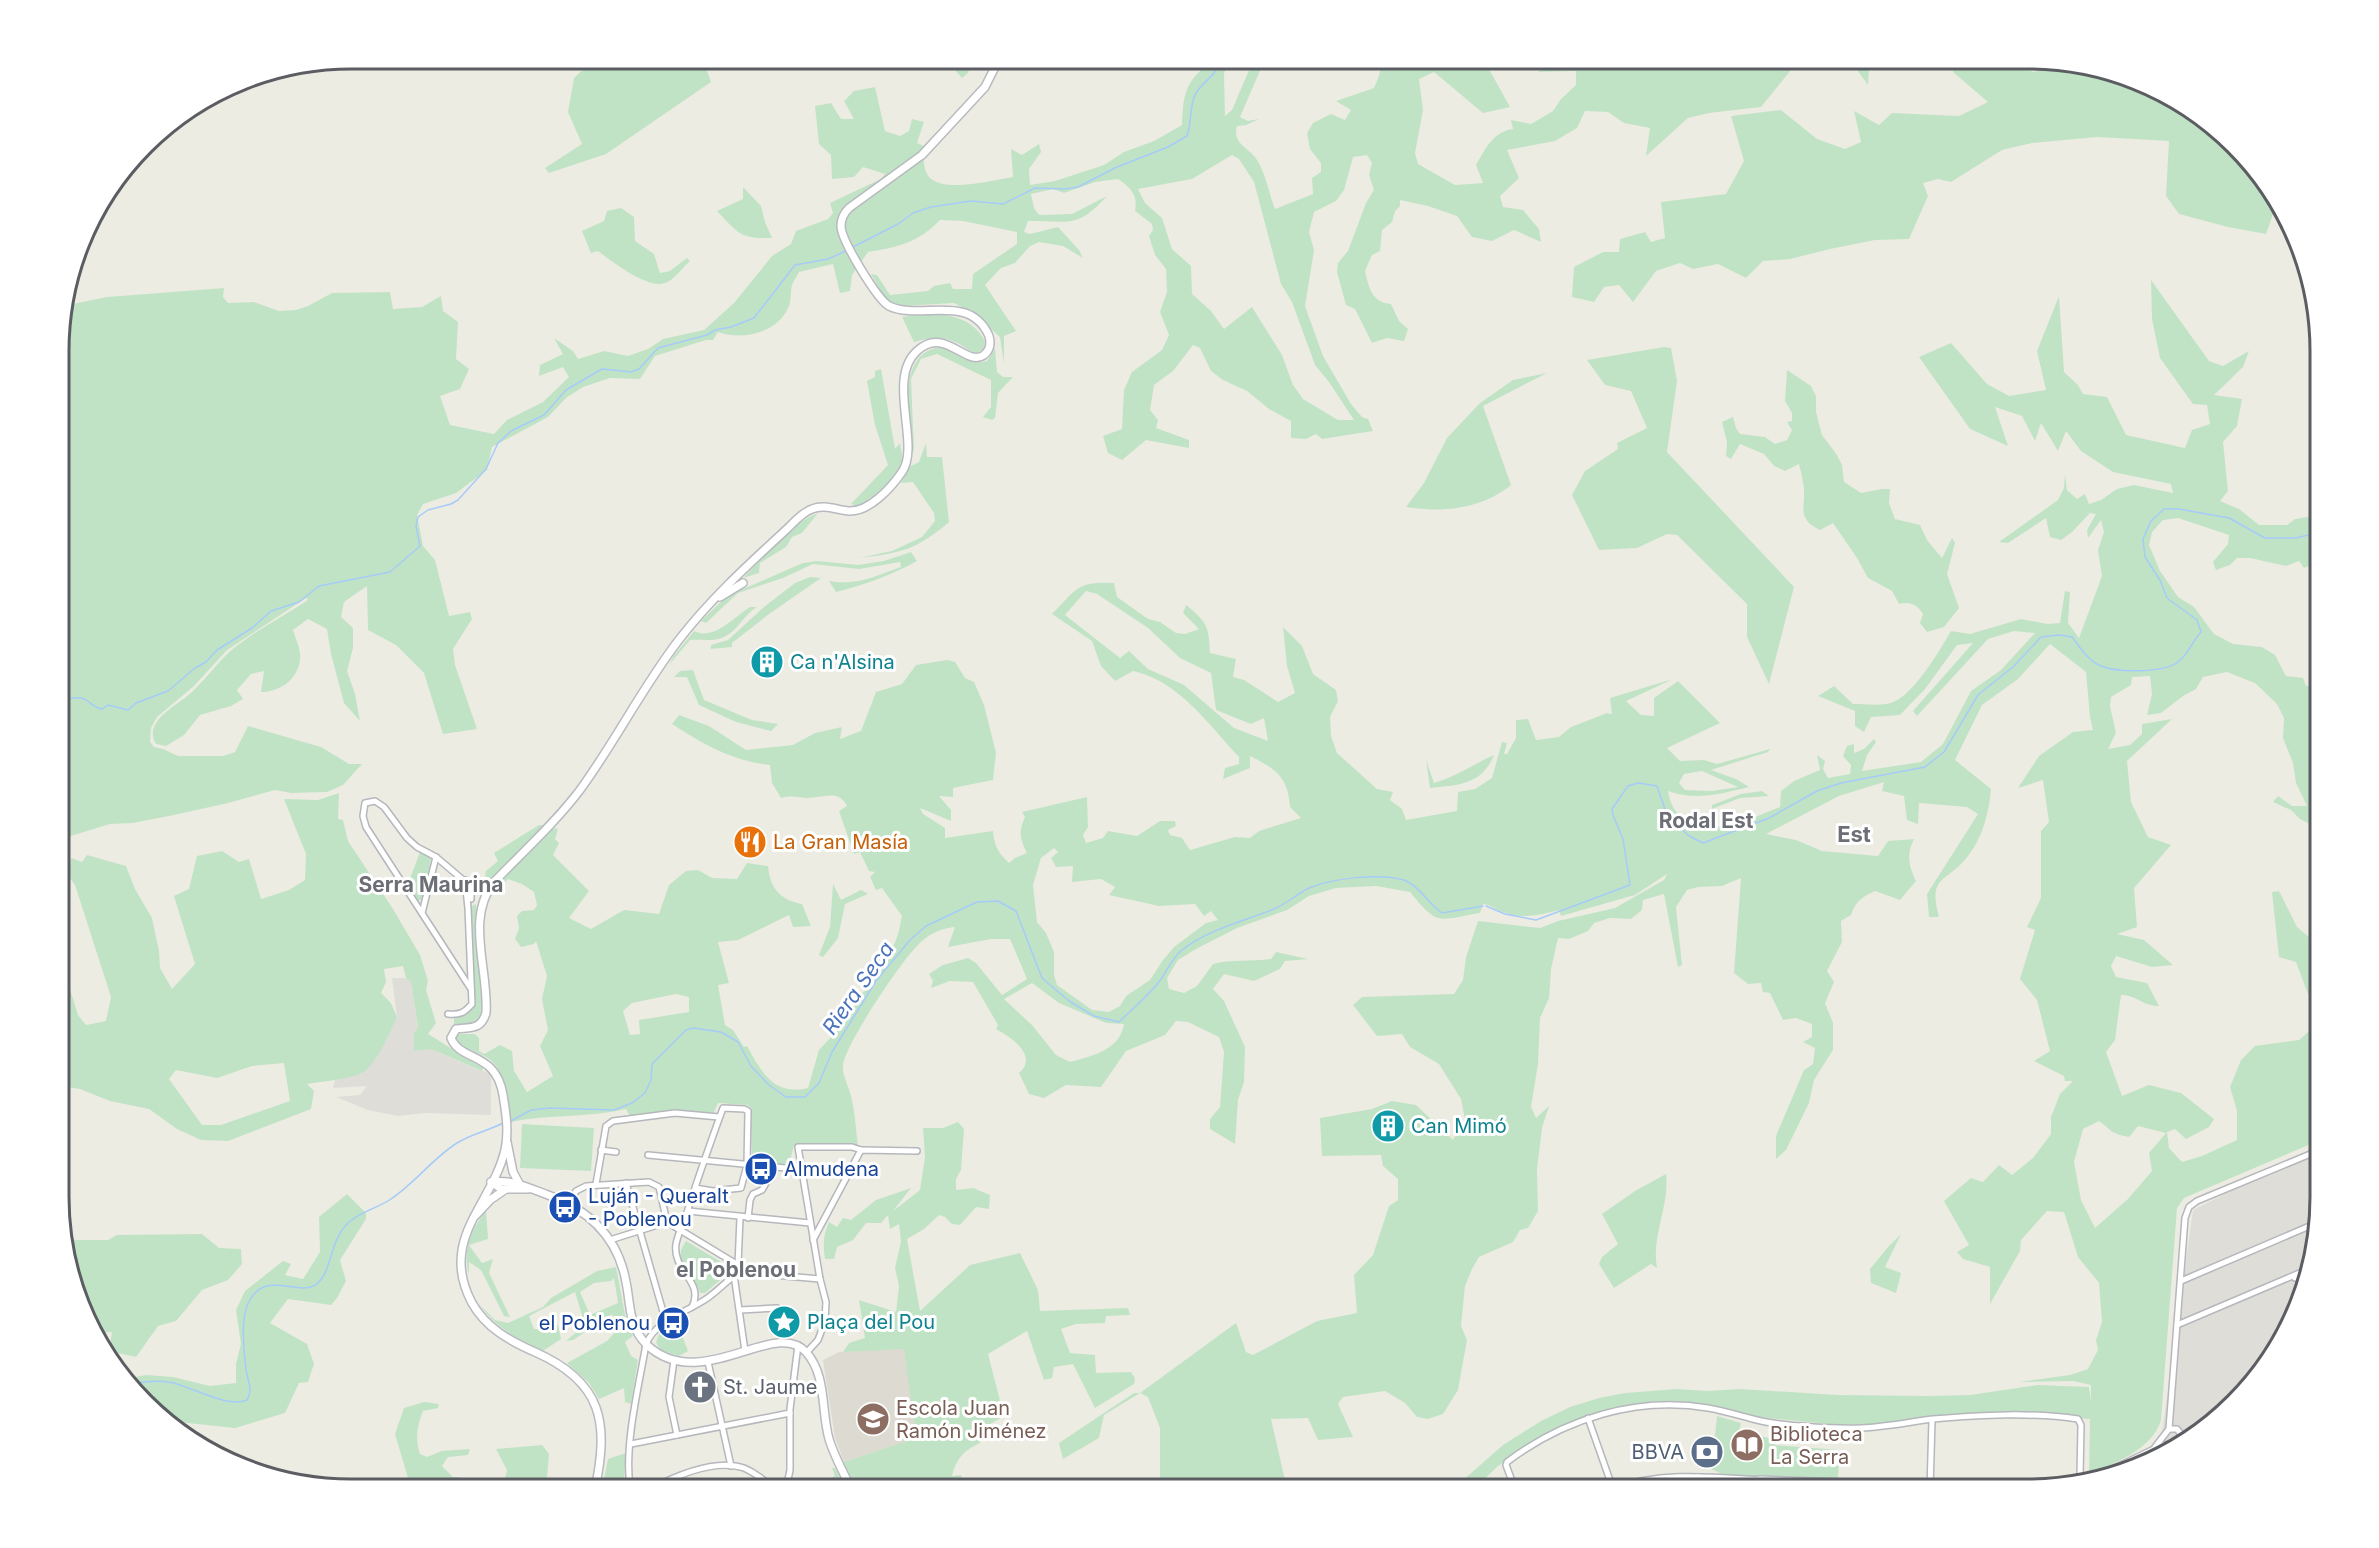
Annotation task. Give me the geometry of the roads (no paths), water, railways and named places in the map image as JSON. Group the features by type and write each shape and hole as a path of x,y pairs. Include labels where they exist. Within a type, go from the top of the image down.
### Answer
{"main road":[{"path":"520,1185 513,1172 506,1140 503,1094 498,1077 487,1064 458,1048 451,1038 456,1029 473,1028 480,1025 486,1013 481,908 486,894 494,882 579,791 669,653 715,599 804,514 817,507 848,511 861,509 873,502 901,473 907,458 905,374 909,361 918,349 936,342 948,344 975,357 983,356 988,351 990,342 986,331 975,320 962,313 948,309 903,310 884,302 845,240 841,224 842,217 849,208 913,163 986,87 993,69"},
{"path":"715,599 743,583"},
{"path":"506,1140 501,1162 469,1226 463,1245 462,1265 466,1288 475,1308 500,1334 554,1361 571,1372 584,1386 594,1401 603,1438 597,1479"},
{"path":"491,1182 507,1181 520,1185 569,1203 590,1217 610,1240 617,1253 626,1282 629,1312 634,1328 646,1344 658,1353 674,1360 708,1362 783,1341 798,1345 807,1352 822,1389 830,1442 846,1479"},
{"path":"491,1182 497,1188 530,1189"},
{"path":"469,1226 485,1205 506,1189"}],"street":[{"path":"471,988 366,827 363,816 365,802 375,801 384,807 407,838 417,847 436,857 486,894"},
{"path":"422,913 436,857"},
{"path":"465,880 470,903"},
{"path":"448,1014 459,1015 472,1004 471,893 475,886 494,882"},
{"path":"470,903 481,908"},
{"path":"692,1307 696,1299 695,1286 684,1274 678,1261 676,1244 704,1160 723,1108 744,1109 748,1112 747,1165 741,1188 713,1191 695,1188"},
{"path":"596,1184 606,1126 613,1121 675,1113 719,1117"},
{"path":"807,1352 818,1341 825,1322 826,1302 820,1279 798,1147 852,1147 861,1150 917,1151"},
{"path":"601,1150 616,1152"},
{"path":"813,1240 861,1150"},
{"path":"2153,1449 2169,1429 2185,1218 2189,1208 2197,1201 2310,1154"},
{"path":"648,1155 849,1174"},
{"path":"748,1218 750,1200 766,1183 768,1167"},
{"path":"569,1203 576,1191 596,1184 649,1182 659,1187 667,1222"},
{"path":"626,1183 666,1322"},
{"path":"688,1211 740,1218 810,1223"},
{"path":"610,1240 667,1222 738,1265 740,1218"},
{"path":"2181,1281 2308,1227"},
{"path":"630,1479 632,1444 646,1344 653,1333 666,1322 707,1299 737,1274 820,1279"},
{"path":"737,1274 745,1351"},
{"path":"2177,1325 2299,1274"},
{"path":"2285,1280 2298,1278"},
{"path":"740,1310 777,1308"},
{"path":"788,1479 790,1413 798,1345"},
{"path":"674,1360 669,1397 677,1435"},
{"path":"708,1362 731,1467"},
{"path":"1511,1479 1506,1464 1516,1455 1542,1438 1575,1422 1644,1406 1679,1405 1708,1408 1764,1422 1859,1428 2022,1414 2078,1419 2081,1425 2080,1474"},
{"path":"632,1444 790,1413"},
{"path":"1588,1419 1609,1479"},
{"path":"1930,1479 1932,1420"},
{"path":"2169,1429 2177,1429 2180,1434"},
{"path":"2165,1435 2167,1442"},
{"path":"2126,1461 2160,1446"},
{"path":"671,1479 681,1474 723,1466 742,1468 762,1479"},
{"path":"1655,1479 1698,1477 1742,1479"}],"waterway":[{"path":"853,247 898,224 913,213 931,207 971,201 1003,204 1035,188 1078,187 1117,167 1168,147 1187,136 1191,108 1196,93 1217,69"},
{"path":"69,699 86,700 100,709 108,705 128,710 136,703 168,691 195,668 206,662 217,650 252,628 271,611 299,602 319,586 390,572 420,546 416,526 418,517 428,510 458,500 486,469 498,443 511,431 544,415 566,390 602,369 631,372 639,369 658,348 707,335 715,330 731,327 754,318 795,265 828,259 848,250"},
{"path":"1486,906 1505,914 1536,920 1630,885 1623,839 1612,809 1628,786 1638,783 1657,786 1667,815 1689,836 1703,843 1769,818 1817,791 1841,783 1925,767 1944,752 1978,695 2014,666 2041,637 2059,635 2072,637 2092,661 2109,668 2129,671 2152,670 2178,662 2201,632 2197,620 2167,598 2160,580 2145,557 2143,539 2151,521 2164,509 2179,509 2229,518 2265,538 2296,538 2310,534"},
{"name":"Riera Seca","path":"511,1121 531,1110 550,1108 614,1110 632,1103 645,1093 651,1080 652,1064 686,1030 693,1028 721,1032 738,1042 751,1066 769,1085 786,1097 805,1097 819,1083 832,1052 876,981 910,940 926,926 977,902 998,901 1016,911 1042,978 1069,1001 1094,1016 1119,1022 1154,988 1178,954 1192,943 1215,931 1274,909 1319,884 1343,879 1393,878 1409,882 1442,913 1483,906"},
{"path":"139,1383 168,1382 219,1399 239,1402 247,1400 250,1388 244,1355 244,1320 247,1306 254,1294 272,1285 301,1288 318,1283 326,1271 338,1238 348,1223 400,1193 457,1143 503,1123"}],"place":[{"name":"Ca n'Alsina","path":"767,662"},
{"name":"La Gran Masía","path":"750,842"},
{"name":"Can Mimó","path":"1388,1126"},
{"name":"Almudena","path":"761,1169"},
{"name":"Luján - Queralt - Poblenou","path":"565,1207"},
{"name":"Plaça del Pou","path":"784,1322"},
{"name":"el Poblenou","path":"673,1323"},
{"name":"St. Jaume","path":"700,1387"},
{"name":"Escola Juan Ramón Jiménez","path":"873,1419"},
{"name":"Biblioteca La Serra","path":"1747,1445"},
{"name":"BBVA","path":"1707,1452"}],"district":[{"name":"Rodal Est","path":"1706,820"},
{"name":"Est","path":"1854,834"},
{"name":"Serra Maurina","path":"431,884"},
{"name":"el Poblenou","path":"736,1269"}]}
